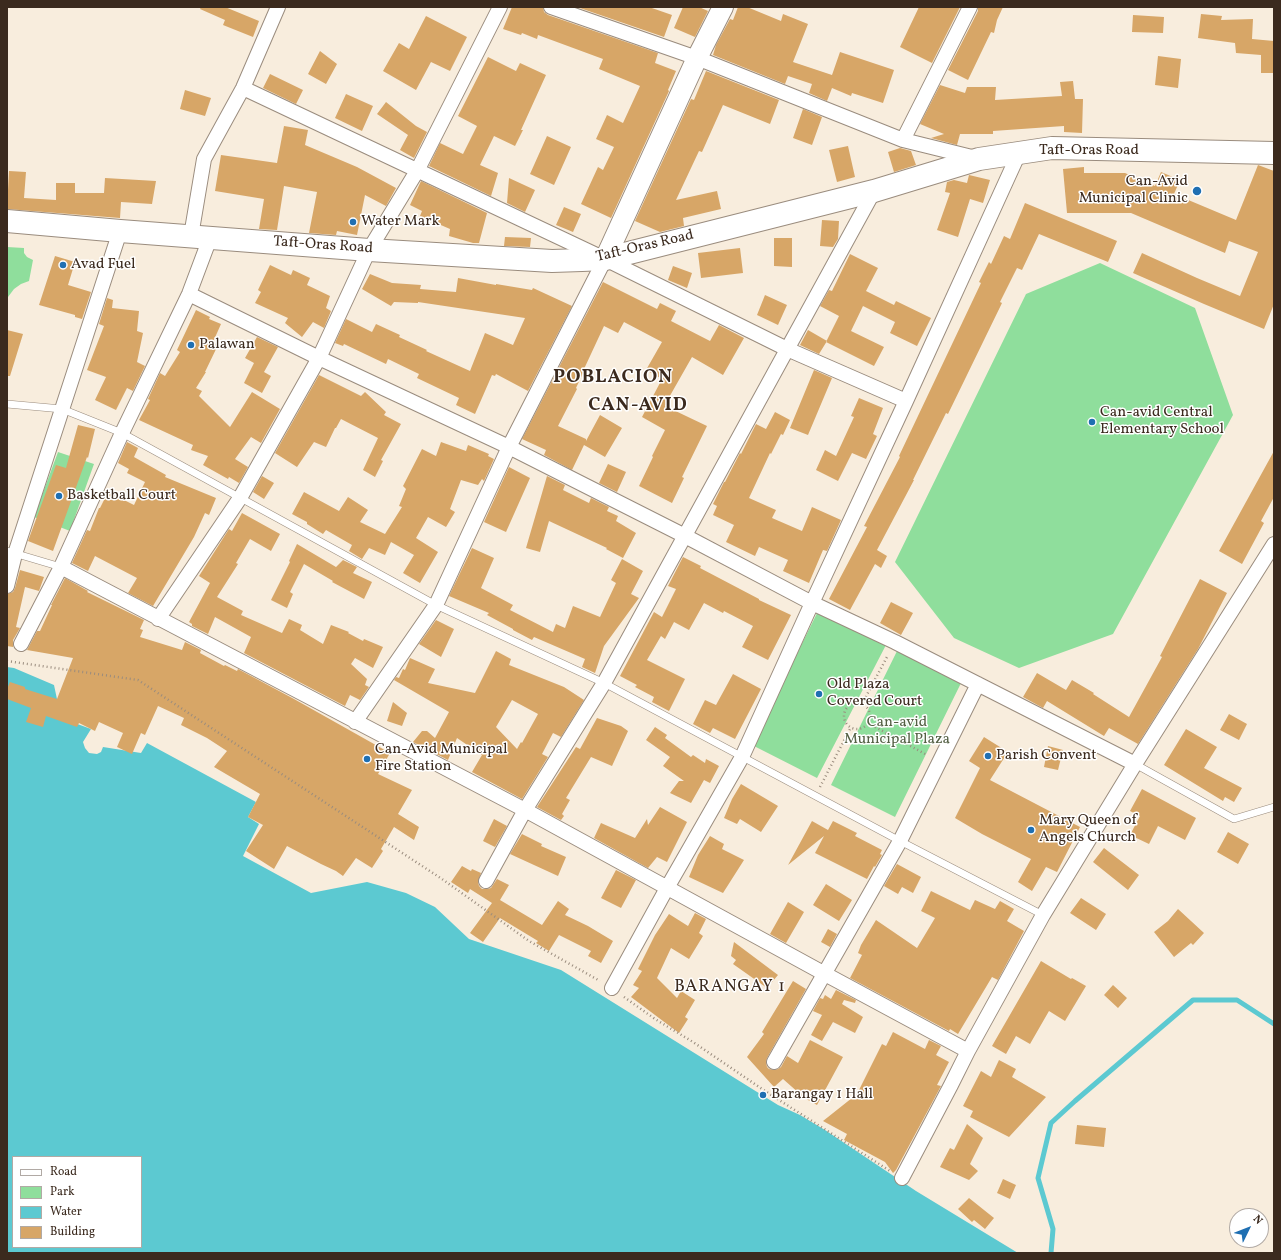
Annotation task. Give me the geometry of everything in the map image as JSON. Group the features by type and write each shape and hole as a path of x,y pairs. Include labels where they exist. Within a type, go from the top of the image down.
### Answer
{"main road":[{"name":"Taft-Oras Road","path":"7,221 120,232 369,250 552,261 605,259 874,191 979,159 1052,148 1274,153"}],"street":[{"path":"21,644 61,567 122,433 189,294 200,237 204,159 243,88 278,7"},
{"path":"158,619 240,498 319,358 369,250 417,171 500,7"},
{"path":"551,7 697,58 903,140 979,159"},
{"path":"355,722 436,605 509,447 605,259 697,58 723,7"},
{"path":"903,140 970,7"},
{"path":"243,88 605,259 787,349 906,401"},
{"path":"612,988 742,757 1019,153"},
{"path":"486,881 525,810 604,683 874,191"},
{"path":"7,586 11,553 62,409 120,232"},
{"path":"189,294 319,358 509,447 685,536 812,603 895,642 1135,764"},
{"path":"902,1178 952,1086 968,1051 1043,915 1135,764 1274,544"},
{"path":"61,567 525,810 968,1051"},
{"path":"774,1062 900,841 978,684"}],"lane":[{"path":"7,404 62,409 122,433 436,605 604,683 900,841 1043,915"},
{"path":"11,553 61,567"},
{"path":"1135,764 1234,819 1274,807"}],"path":[{"path":"862,704 895,642"},
{"path":"7,661 138,680 442,880 529,940 612,988 765,1092 902,1178"},
{"path":"854,703 866,706 870,717 868,723 863,727 851,727 844,717 845,711 854,703"},
{"path":"868,723 939,762"},
{"path":"816,796 851,727"}],"green space":[{"path":"7,247 24,248 24,253 27,257 33,260 29,281 14,289 8,297 7,297"},
{"path":"1100,263 1195,308 1233,415 1113,634 1019,668 954,638 895,562 1026,294"},
{"path":"58,452 94,464 70,531 34,517"},
{"name":"Old Plaza Covered Court","path":"820,607 887,643 817,778 752,745"},
{"name":"Can-avid Municipal Plaza","path":"899,647 963,679 895,817 831,785"}],"water":[{"path":"7,667 14,668 54,685 61,718 91,729 83,742 89,753 97,754 101,752 103,747 141,753 147,743 256,802 248,817 259,824 243,856 311,893 367,882 406,893 435,907 469,939 561,970 778,1105 800,1115 825,1130 916,1191 1018,1253 7,1253"}],"building":[{"path":"201,7 225,7 259,21 253,37 223,25 225,20 200,9"},
{"path":"512,7 543,7 544,12 548,15 658,53 655,63 676,71 668,90 669,91 611,218 581,204 598,167 603,170 614,147 596,139 607,115 623,123 640,86 599,69 603,59 538,35 537,39 522,33 521,35 503,29"},
{"path":"577,7 649,7 672,15 664,37"},
{"path":"683,7 699,7 708,11 695,37 674,28"},
{"path":"738,7 747,7 781,21 783,14 808,24 793,62 832,75 840,52 894,70 883,103 852,93 851,96 832,88 827,101 809,93 812,84 788,76 785,84 713,55 716,45 730,19 733,20"},
{"path":"919,7 960,7 932,63 900,47"},
{"path":"978,7 1003,7 997,20 994,33 991,32 968,80 948,70 978,11"},
{"path":"1201,14 1222,16 1221,20 1253,19 1252,39 1274,41 1274,73 1261,73 1261,55 1236,53 1235,43 1198,38"},
{"path":"1133,15 1164,17 1163,33 1132,32"},
{"path":"426,16 467,37 450,71 431,62 416,90 383,71 399,43 409,49"},
{"path":"320,51 337,64 326,84 308,74"},
{"path":"1158,56 1181,59 1178,88 1155,85"},
{"path":"488,57 516,71 520,63 546,75 515,146 494,136 480,165 498,173 491,196 429,166 440,143 463,154 477,126 458,116"},
{"path":"706,71 779,100 770,124 723,105 702,152 699,151 676,200 717,191 721,209 683,218 684,226 660,232 635,221 691,99 694,100"},
{"path":"270,74 303,90 296,104 263,88"},
{"path":"1073,81 1075,99 1083,99 1082,133 1064,132 1064,126 993,131 993,134 960,134 957,145 931,138 944,134 920,124 940,85 965,93 967,87 996,87 995,100 1062,96 1060,82"},
{"path":"185,90 211,98 205,116 180,109"},
{"path":"346,94 373,106 362,131 335,118"},
{"path":"386,102 416,126 427,132 414,158 400,150 408,135 377,114"},
{"path":"803,109 822,117 812,145 793,138"},
{"path":"284,126 308,130 305,145 357,167 396,188 386,206 365,195 357,235 337,231 336,235 309,233 317,192 284,186 277,230 259,229 264,199 215,191 221,155 277,163"},
{"path":"547,136 571,147 554,185 530,174"},
{"path":"848,146 855,177 837,182 829,150"},
{"path":"900,148 911,151 916,165 894,172 888,152"},
{"path":"1258,165 1274,171 1274,304 1264,329 1133,273 1142,253 1240,296 1258,252 1229,241 1225,253 1131,213 1067,213 1063,169 1084,167 1084,173 1125,173 1155,186 1161,172 1180,180 1174,194 1236,220"},
{"path":"9,171 26,172 24,198 56,200 56,183 75,183 75,193 104,193 105,178 156,181 152,204 121,202 120,218 7,209"},
{"path":"969,175 990,180 983,203 970,199 958,237 937,230 950,193 945,192 947,182 954,180 967,183"},
{"path":"509,178 535,190 525,212 507,203"},
{"path":"421,181 487,213 479,243 473,243 449,236 450,229 420,216 422,211 410,205"},
{"path":"1025,203 1117,241 1108,262 1039,234 1022,270 1017,268 1000,302 1002,303 948,414 946,413 914,480 877,550 887,556 881,568 875,564 850,610 829,599 867,527 864,526 900,457 899,456 981,283 979,282 989,262 991,264 1004,236 1010,239"},
{"path":"564,207 581,214 573,232 556,225"},
{"path":"822,220 839,221 838,239 833,247 820,246"},
{"path":"505,237 531,238 530,247 504,246"},
{"path":"774,238 792,238 792,267 774,266"},
{"path":"740,248 743,273 701,278 698,253"},
{"path":"850,254 878,268 866,291 894,305 896,301 931,318 917,346 890,333 895,322 863,306 851,331 884,347 874,366 826,342 839,316 820,306 829,290 832,291"},
{"path":"55,256 75,262 68,285 91,292 82,319 75,317 75,315 39,305"},
{"path":"270,265 291,275 293,270 310,278 307,285 330,296 326,308 331,311 324,328 313,322 302,337 285,323 288,318 255,303 261,292 258,290"},
{"path":"673,266 692,273 687,288 668,280"},
{"path":"370,274 392,283 421,285 420,289 456,292 458,278 532,290 533,288 572,306 528,391 496,374 495,376 492,375 475,414 456,405 459,398 417,378 419,374 388,359 386,364 344,344 343,346 335,343 346,319 372,332 376,324 400,335 399,337 427,350 426,351 470,371 485,333 513,345 525,318 418,302 394,302 391,306 362,289"},
{"path":"603,282 657,309 660,303 676,311 671,321 710,341 719,325 744,338 723,375 692,357 667,401 668,402 665,406 707,426 682,477 684,478 672,503 639,486 665,430 642,417 662,379 646,370 662,342 624,322 618,333 604,326 584,369 576,388 577,389 558,426 586,439 586,441 600,415 622,428 605,457 584,445 572,470 544,455 546,450 522,439"},
{"path":"765,295 787,305 778,325 757,315"},
{"path":"107,298 113,300 112,308 139,311 137,331 143,333 137,362 145,366 133,391 127,388 116,410 95,400 106,377 87,370 104,326 99,324"},
{"path":"196,310 210,317 209,319 221,324 213,342 218,345 206,372 196,388 202,391 199,396 230,427 252,392 280,409 261,443 251,437 235,459 248,467 239,483 229,477 228,479 203,465 208,456 191,450 193,445 139,420 150,400 148,399 160,373 165,376 180,352 177,350"},
{"path":"7,330 23,334 10,376 7,376"},
{"path":"808,330 827,341 819,354 800,345"},
{"path":"257,337 278,347 264,372 271,376 262,393 244,383 254,363 245,358"},
{"path":"814,370 832,378 808,435 790,428"},
{"path":"319,375 361,396 365,392 386,412 384,415 401,424 381,460 383,461 375,477 363,470 378,438 341,419 326,447 314,442 297,467 275,453"},
{"path":"859,398 883,408 873,434 877,436 866,459 852,453 838,481 816,470 825,450 836,456 854,417 851,416"},
{"path":"775,412 790,420 783,435 781,434 771,454 770,453 749,498 776,510 772,518 802,531 812,507 841,520 827,551 823,550 809,583 783,571 788,560 759,547 755,556 726,542 734,525 713,515 717,506 713,504 756,424 766,429"},
{"path":"78,425 95,429 88,458 87,457 53,551 28,541 56,465 66,468"},
{"path":"127,442 138,448 134,457 166,475 165,477 216,498 209,515 205,513 194,537 153,606 128,593 137,578 95,556 88,571 72,563 87,530 90,531 99,508 108,492 134,505 145,482 127,473 129,469 118,463"},
{"path":"441,442 466,451 468,445 489,454 488,456 494,459 484,481 482,479 478,485 461,480 450,509 455,512 446,527 428,517 416,538 438,552 420,583 403,573 414,555 391,542 385,555 369,548 362,559 349,551 352,545 326,530 323,534 307,524 307,522 292,514 304,492 339,511 348,497 368,510 360,522 385,534 402,507 399,506 406,489 403,486 422,449 436,456"},
{"path":"1274,451 1274,497 1261,521 1264,523 1242,564 1219,551"},
{"path":"608,464 626,472 617,492 599,483"},
{"path":"509,467 530,478 506,532 484,522"},
{"path":"262,476 274,483 264,499 253,492"},
{"path":"547,476 565,485 563,490 589,503 591,498 609,507 607,511 618,516 616,521 636,533 623,558 606,549 607,548 549,521 540,552 526,548"},
{"path":"242,513 280,534 271,551 250,539 236,563 238,564 217,597 243,611 241,615 282,633 289,619 302,625 300,630 323,644 331,625 349,632 348,633 363,641 364,639 383,647 373,668 355,658 351,664 367,679 365,685 369,687 360,700 350,695 345,706 244,653 251,637 215,617 208,634 192,626 189,622 210,583 199,576 229,529 232,531"},
{"path":"297,544 336,567 343,560 357,567 353,573 372,582 364,599 332,582 333,581 304,564 290,592 293,594 287,608 271,600 290,562 289,561"},
{"path":"472,548 494,558 481,588 513,605 510,610 553,632 556,624 565,628 573,606 600,617 616,583 611,580 622,559 643,571 631,594 639,598 604,646 595,673 582,667 585,659 534,637 532,640 487,615 489,613 449,596"},
{"path":"683,557 701,566 700,568 759,600 791,615 768,660 742,647 753,626 724,611 723,613 704,603 689,630 674,622 665,639 661,636 647,660 685,679 669,711 652,702 654,697 635,687 637,685 620,676 654,612 662,617 676,589 668,586"},
{"path":"20,570 44,577 39,591 25,587 16,627 20,628 13,640 13,647 7,646 7,594 13,592"},
{"path":"65,578 88,591 87,592 144,620 140,629 143,630 140,637 182,650 185,642 201,650 200,653 224,666 225,665 237,671 238,669 390,753 378,774 412,790 398,814 419,827 414,840 394,827 381,849 383,851 372,868 356,858 343,876 287,846 274,869 246,851 263,825 248,817 260,794 214,767 227,751 207,738 181,725 184,718 158,706 145,735 141,733 132,754 117,747 123,733 99,722 95,731 79,723 77,727 46,716 43,727 26,722 31,708 7,699 7,689 10,682 25,687 25,689 57,699 73,658 27,650 37,631 40,631"},
{"path":"1200,579 1227,593 1198,649 1138,744 1109,728 1104,736 1047,701 1043,708 1023,697 1037,673 1066,690 1072,680 1129,717 1162,657 1160,656"},
{"path":"891,602 913,613 901,635 880,623"},
{"path":"436,620 454,629 441,657 419,644"},
{"path":"496,651 511,659 509,665 564,687 584,700 561,737 553,733 542,754 548,757 522,799 472,772 482,755 457,738 448,760 413,742 422,731 427,731 435,738 449,712 394,680 396,677 399,678 403,669 405,670 410,658 435,669 428,683 475,693","holes":["512,700 538,714 522,743 521,742 517,749 496,727"]},
{"path":"733,674 761,689 735,739 713,728 710,733 693,724 705,700 716,705"},
{"path":"393,702 407,713 402,726 387,721"},
{"path":"1229,714 1247,724 1239,740 1220,730"},
{"path":"597,718 621,726 628,731 612,766 591,757 566,798 570,800 562,814 564,816 561,820 537,807 576,747 580,749"},
{"path":"655,727 667,735 665,738 691,757 693,755 705,763 706,759 719,766 710,783 704,780 691,803 670,793 679,781 684,781 663,766 670,757 646,740"},
{"path":"1186,729 1217,747 1204,768 1242,788 1234,802 1225,797 1223,801 1164,765"},
{"path":"984,737 1008,752 990,780 1080,827 1057,872 1046,867 1032,891 1018,882 1031,859 982,834 955,818 980,768 969,761"},
{"path":"1048,746 1063,750 1058,770 1044,767"},
{"path":"741,784 778,806 761,832 740,819 737,824 724,818 732,799"},
{"path":"1142,789 1196,818 1185,840 1158,826 1149,844 1130,835 1140,816 1130,811"},
{"path":"660,807 687,822 667,862 657,857 648,868 594,838 601,823 635,838 647,819 648,825"},
{"path":"494,819 507,826 495,847 483,841"},
{"path":"812,821 828,830 833,821 857,833 855,836 882,850 880,854 882,855 867,879 815,853 824,836 788,865"},
{"path":"1228,832 1249,844 1238,864 1217,852"},
{"path":"522,834 542,844 541,846 566,857 558,876 510,854"},
{"path":"710,836 724,844 722,849 744,860 723,893 689,877 698,855"},
{"path":"1104,848 1139,875 1128,890 1093,862"},
{"path":"897,864 921,877 913,893 902,887 898,894 884,886"},
{"path":"462,866 471,871 472,869 481,873 478,882 482,889 491,888 497,879 509,885 500,900 542,925 558,901 569,909 565,915 588,926 613,941 601,963 588,956 591,951 559,935 549,951 536,943 538,941 500,918 483,942 470,933 492,903 470,889 468,893 451,882"},
{"path":"616,870 636,880 621,908 601,898"},
{"path":"826,884 852,900 839,921 813,905"},
{"path":"931,891 970,910 975,900 995,909 1000,901 1014,909 1007,921 1024,931 998,980 992,977 958,1034 950,1029 949,1031 850,978 862,955 858,953 861,945 876,920 917,948 935,918 921,911"},
{"path":"1081,898 1106,914 1096,930 1070,913"},
{"path":"788,902 804,912 786,943 770,934"},
{"path":"1178,909 1204,933 1193,945 1191,943 1174,957 1154,932 1168,921"},
{"path":"695,913 706,919 699,933 703,936 689,959 671,948 657,978 677,998 681,991 695,1000 685,1017 688,1019 679,1033 631,997 639,988 633,985 642,971 638,969 655,935 669,914 688,926"},
{"path":"828,929 837,934 830,947 821,942"},
{"path":"734,942 778,975 767,988 733,964 736,960 731,956"},
{"path":"1041,961 1086,986 1065,1021 1049,1011 1030,1044 1016,1036 1006,1054 992,1046"},
{"path":"793,981 806,989 766,1062 769,1069 774,1070 781,1067 787,1056 798,1063 810,1040 843,1057 817,1105 799,1095 800,1094 783,1079 774,1087 747,1057 764,1034 762,1032"},
{"path":"1113,985 1127,998 1118,1008 1104,995"},
{"path":"836,990 856,1000 855,1003 844,1000 842,1004 863,1017 855,1033 833,1022 822,1041 811,1035 822,1015 813,1011 820,998 823,999 825,995 831,999"},
{"path":"893,1032 925,1049 929,1040 941,1046 936,1055 949,1062 937,1085 941,1086 893,1173 885,1162 844,1140 847,1134 823,1121 857,1094 882,1044 886,1046"},
{"path":"999,1060 1016,1069 1012,1077 1046,1097 1009,1137 970,1117 973,1111 963,1106 981,1071 991,1077"},
{"path":"967,1124 983,1138 970,1164 978,1171 969,1180 940,1167 950,1148 954,1150"},
{"path":"1077,1125 1106,1128 1104,1147 1075,1144"},
{"path":"1003,1179 1016,1185 1010,1199 997,1193"},
{"path":"969,1198 994,1218 985,1229 974,1220 972,1222 958,1209"}],"waterway":[{"path":"1051,1253 1053,1229 1038,1178 1051,1123 1193,1000 1237,1000 1274,1024"}],"place":[{"name":"Can-Avid Municipal Clinic","path":"1197,191"},
{"name":"Water Mark","path":"353,222"},
{"name":"Avad Fuel","path":"63,265"},
{"name":"Palawan","path":"191,345"},
{"name":"Can-avid Central Elementary School","path":"1092,422"},
{"name":"Basketball Court","path":"59,496"},
{"name":"Old Plaza Covered Court","path":"819,694"},
{"name":"Parish Convent","path":"988,756"},
{"name":"Can-Avid Municipal Fire Station","path":"367,759"},
{"name":"Mary Queen of Angels Church","path":"1031,830"},
{"name":"Barangay 1 Hall","path":"763,1095"}],"district":[{"name":"POBLACION","path":"613,379"},
{"name":"CAN-AVID","path":"638,407"},
{"name":"BARANGAY 1","path":"730,988"}]}
